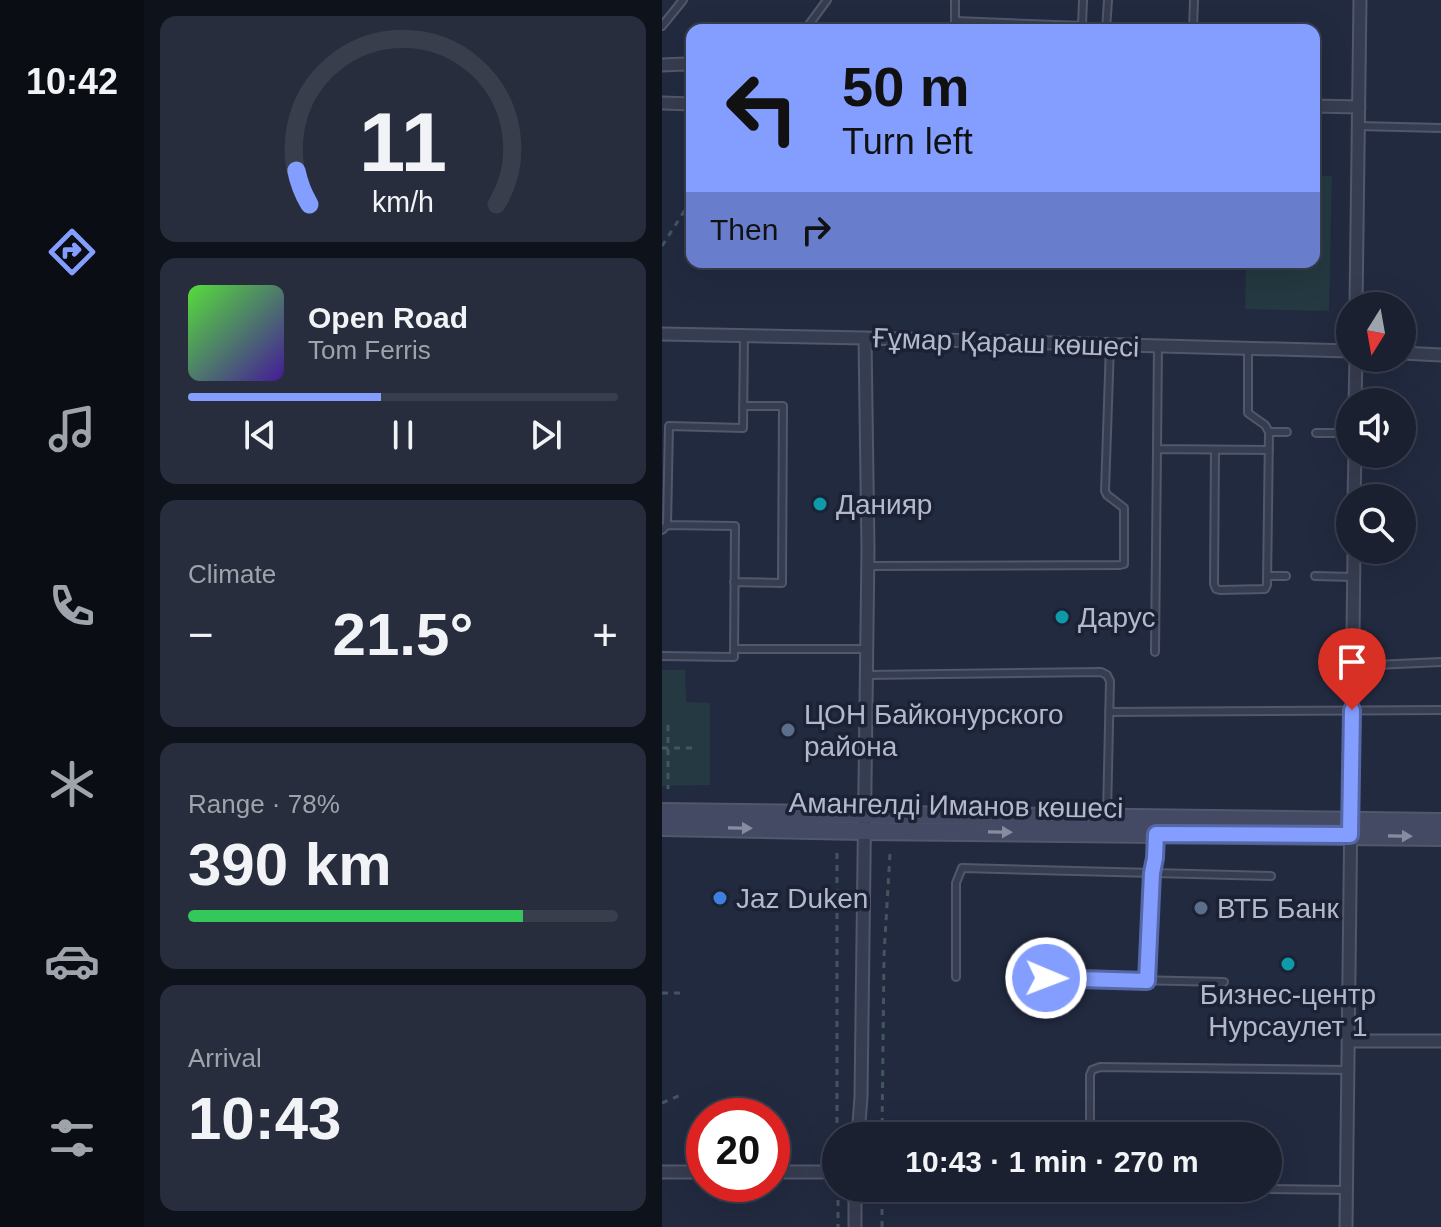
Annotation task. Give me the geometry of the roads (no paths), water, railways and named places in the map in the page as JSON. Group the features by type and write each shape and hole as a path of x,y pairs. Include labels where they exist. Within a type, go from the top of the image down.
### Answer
{"main road":[{"name":"Амангелді Иманов көшесі","path":"663,816 1156,834 1441,822"},
{"name":"Амангелді Иманов көшесі","path":"864,823 1107,818 1351,828 1441,837"}],"street":[{"path":"1356,292 1360,0"},
{"path":"662,65 686,65"},
{"path":"662,103 686,104"},
{"path":"1320,106 1359,107"},
{"name":"Ғұмар Қараш көшесі","path":"662,334 1336,351"},
{"path":"859,1122 868,566 865,338"},
{"path":"1416,354 1441,355"},
{"path":"1346,1227 1353,564"},
{"path":"1348,1041 1441,1041"},
{"path":"662,1172 686,1172"},
{"path":"790,1172 822,1172"},
{"path":"855,1202 855,1227"}],"lane":[{"path":"662,26 683,0"},
{"path":"809,24 827,0"},
{"path":"955,0 955,21 1009,24"},
{"path":"1082,24 1083,0"},
{"path":"1106,24 1108,0"},
{"path":"1193,24 1194,0"},
{"path":"1358,126 1441,128"},
{"path":"662,656 734,657 735,526 665,527 669,426 743,428 744,336"},
{"path":"868,566 1124,564 1124,508 1105,491 1110,345"},
{"path":"1155,652 1158,346"},
{"path":"1215,450 1214,584 1220,590 1265,589 1269,432 1247,409 1248,348"},
{"path":"734,582 782,583 783,406 743,406"},
{"path":"1269,432 1287,432"},
{"path":"1316,433 1336,433"},
{"path":"1157,449 1269,450"},
{"path":"1267,576 1286,576"},
{"path":"1315,576 1353,577"},
{"path":"734,649 867,649"},
{"path":"1352,666 1441,662"},
{"path":"866,675 1101,672 1107,675 1110,681 1107,818"},
{"path":"1109,712 1441,710"},
{"path":"1147,981 1156,834"},
{"path":"956,977 956,883 962,868 1271,876"},
{"path":"1046,978 1224,982"},
{"path":"1090,1122 1090,1075 1092,1070 1100,1067 1348,1070"},
{"path":"1282,1189 1347,1190"}],"place":[{"name":"Данияр","path":"820,504"},
{"name":"Дарус","path":"1062,617"},
{"name":"ЦОН Байконурского района","path":"788,730"},
{"name":"Jaz Duken","path":"720,898"},
{"name":"ВТБ Банк","path":"1201,908"},
{"name":"Бизнес-центр Нурсаулет 1","path":"1288,964"}]}
